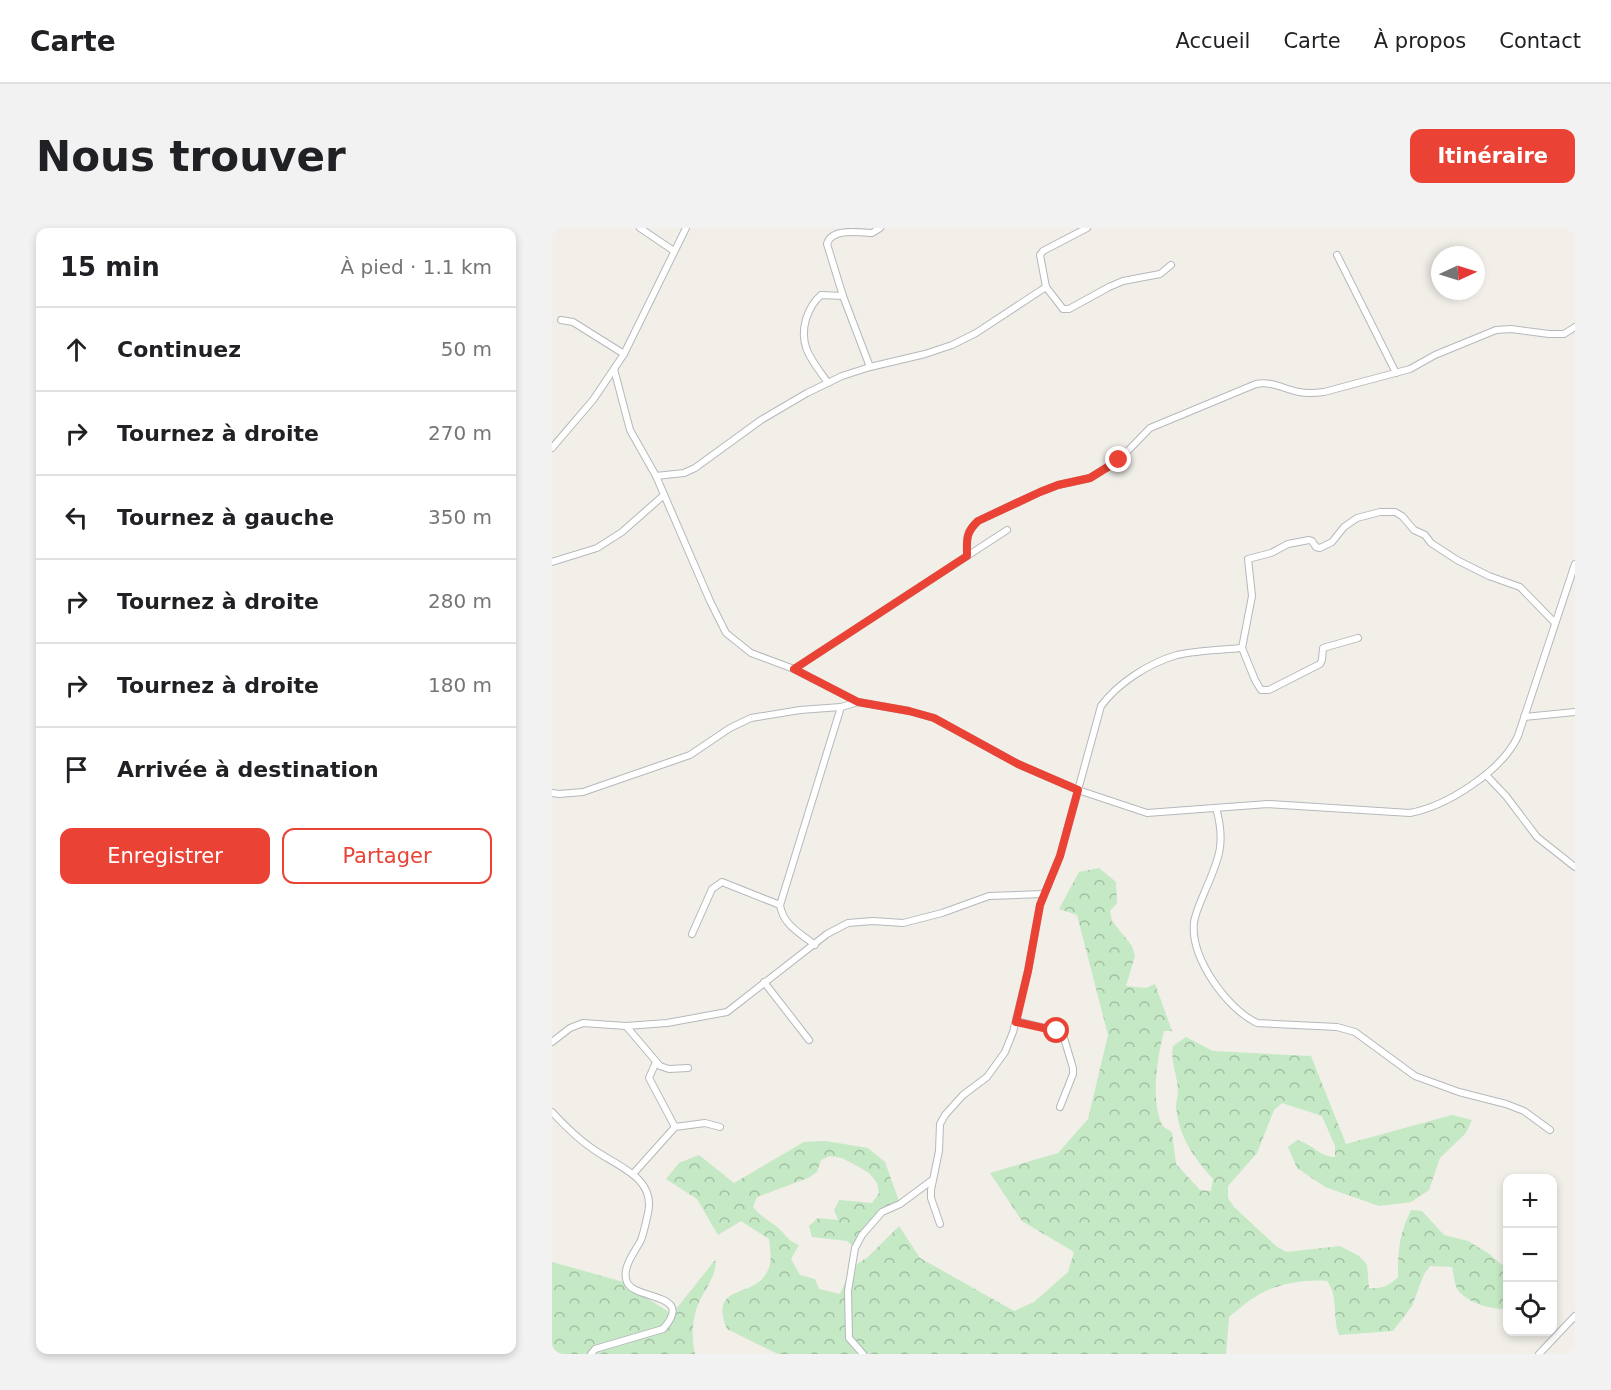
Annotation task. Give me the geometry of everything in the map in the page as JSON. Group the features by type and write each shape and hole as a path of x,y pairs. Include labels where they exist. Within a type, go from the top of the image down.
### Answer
{"street":[{"path":"640,228 674,251"},
{"path":"552,448 593,400 624,354 686,228"},
{"path":"870,367 829,253 828,238 840,232 872,233 880,228"},
{"path":"1087,228 1043,251 1040,255 1046,287 1060,308 1069,309 1109,287 1124,281 1160,274 1172,265"},
{"path":"1336,255 1396,373"},
{"path":"656,476 684,473 695,468 784,405 828,383 870,367 952,345 976,333 1046,287"},
{"path":"828,383 807,351 802,333 807,316 821,295 843,296"},
{"path":"561,320 573,322 624,354"},
{"path":"967,556 967,536 978,521 1058,485 1090,478 1119,460 1150,429 1256,384 1266,382 1298,392 1312,393 1410,369 1435,355 1496,330 1564,334 1575,327"},
{"path":"614,369 630,430 656,476 710,602 726,633 751,653 794,669 858,702 934,718 1018,764 1078,790 1147,813 1268,804 1410,813 1433,806 1486,775 1502,762 1512,749 1575,564"},
{"path":"552,562 597,548 622,532 664,495"},
{"path":"1358,638 1323,648 1322,660 1315,668 1265,691 1261,690 1242,648 1252,596 1247,562 1250,558 1269,554 1288,544 1309,540 1320,548 1332,542 1344,527 1357,518 1380,512 1395,512 1402,516 1414,530 1425,535 1431,543 1457,560 1489,576 1520,587 1555,623"},
{"path":"794,669 1007,530"},
{"path":"940,1224 931,1198 931,1181 939,1151 942,1119 963,1095 987,1077 1005,1052 1016,1022 1043,894 1060,856 1098,713 1108,697 1118,687 1156,664 1179,655 1242,648"},
{"path":"552,793 583,792 690,755 730,728 752,718 800,710 841,707 858,702"},
{"path":"815,945 787,923 781,914 780,905 841,707"},
{"path":"1524,717 1575,712"},
{"path":"1486,775 1506,796 1537,837 1575,867"},
{"path":"1216,808 1221,827 1221,849 1219,860 1199,905 1194,922 1194,932 1201,958 1213,983 1226,1000 1257,1023 1337,1027 1355,1032 1415,1076 1524,1111 1550,1130"},
{"path":"692,934 712,889 722,882 780,905"},
{"path":"552,1042 576,1025 591,1023 626,1026 667,1023 727,1011 838,927 848,923 873,921 903,923 942,913 989,896 1043,894"},
{"path":"764,982 809,1040"},
{"path":"1016,1022 1057,1031 1064,1038 1073,1074 1060,1107"},
{"path":"626,1026 656,1062 665,1069 688,1068"},
{"path":"656,1062 649,1078 675,1127"},
{"path":"552,1112 593,1149 633,1174 645,1188 649,1210 642,1238 628,1264 627,1283 634,1290 665,1300 672,1312 670,1321 663,1329 595,1349 591,1354"},
{"path":"633,1174 675,1127 705,1123 720,1127"},
{"path":"863,1354 849,1338 848,1291 855,1248 862,1235 882,1212 900,1204 931,1181"},
{"path":"1539,1354 1575,1316"}],"green space":[{"path":"1099,868 1116,882 1117,903 1110,911 1112,921 1132,946 1135,956 1126,986 1146,988 1155,984 1172,1031 1164,1031 1157,1067 1156,1093 1159,1117 1163,1127 1172,1132 1176,1164 1200,1190 1211,1191 1213,1179 1193,1154 1180,1128 1176,1106 1178,1092 1173,1046 1186,1037 1213,1051 1311,1056 1346,1144 1452,1115 1472,1120 1466,1133 1440,1158 1429,1190 1411,1202 1379,1206 1325,1187 1297,1168 1288,1147 1297,1140 1324,1155 1335,1157 1335,1146 1322,1116 1282,1103 1274,1110 1257,1153 1228,1186 1228,1198 1234,1207 1276,1246 1286,1252 1340,1246 1359,1256 1367,1265 1369,1288 1385,1286 1398,1277 1399,1251 1404,1227 1411,1210 1422,1211 1444,1235 1468,1241 1503,1266 1503,1309 1488,1307 1462,1295 1457,1288 1452,1267 1430,1266 1424,1274 1412,1306 1393,1331 1339,1335 1333,1294 1327,1281 1299,1282 1263,1292 1229,1317 1226,1354 778,1354 727,1329 723,1304 735,1293 752,1286 767,1272 771,1260 769,1239 741,1221 718,1235 697,1199 666,1179 679,1163 699,1155 734,1183 804,1142 826,1141 868,1148 885,1162 900,1204 882,1213 855,1248 847,1241 812,1237 809,1226 818,1218 838,1220 834,1210 839,1200 872,1203 879,1193 877,1183 870,1174 842,1158 830,1156 821,1160 817,1172 808,1178 757,1197 753,1207 789,1240 799,1245 791,1259 800,1275 815,1279 819,1289 840,1294 851,1268 868,1257 899,1226 920,1258 1014,1311 1034,1302 1068,1272 1074,1252 1022,1221 990,1173 1058,1153 1088,1119 1108,1035 1077,915 1059,909 1079,872"},
{"path":"716,1259 713,1275 694,1318 695,1354 552,1354 552,1262 627,1283 672,1314"}],"route":[{"path":"1057,1031 1016,1022 1040,905 1060,856 1078,790 1018,764 934,718 920,713 858,702 794,669 967,556 967,536 978,521 1058,485 1090,478 1119,460"}]}
